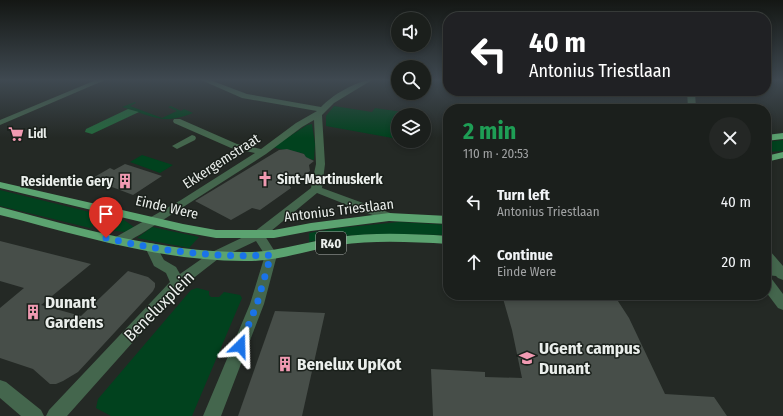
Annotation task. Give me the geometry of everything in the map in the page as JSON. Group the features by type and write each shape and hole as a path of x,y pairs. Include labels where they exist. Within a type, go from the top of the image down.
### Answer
{"main road":[{"path":"771,137 783,136"},
{"path":"771,158 783,155"},
{"name":"Einde Were","path":"0,185 216,234 258,235"},
{"name":"R40","path":"0,211 151,248 214,256 271,255 338,242 362,239 402,238 443,240"},
{"name":"Antonius Triestlaan","path":"258,235 389,217 443,220"}],"street":[{"path":"0,123 56,99"},
{"path":"212,416 257,304 271,255 258,235 316,189 320,182 320,112 261,99"},
{"name":"Ekkergemstraat","path":"118,241 154,221 263,152 298,125 320,112 334,99"},
{"path":"177,121 198,134 234,146 263,152"},
{"path":"177,146 198,134"},
{"path":"316,189 389,217"},
{"name":"Beneluxplein","path":"55,416 177,283 214,256 258,235"},
{"path":"151,248 159,263 171,270 177,283"},
{"path":"771,260 782,273"},
{"path":"771,271 782,273"},
{"path":"771,288 783,304"},
{"path":"0,388 34,416"}],"green space":[{"path":"135,102 136,103 130,106 162,118 177,111 168,107 171,106 181,111 184,109 193,113 182,117 164,119 149,116 122,107"},
{"path":"334,106 372,112 375,108 391,110 391,138 326,126 326,116"},
{"path":"128,109 139,112 92,134 85,132 86,129"},
{"path":"312,124 315,144 314,160 305,158 304,154 273,147 307,125"},
{"path":"783,140 783,151 771,152 771,141"},
{"path":"142,155 173,165 160,173 130,162"},
{"path":"0,190 106,216 90,228 0,206"},
{"path":"111,217 124,220 134,227 125,232 96,229"},
{"path":"399,222 443,225 443,235 376,234 342,236 309,242 309,233 339,228"},
{"path":"152,227 199,237 189,248 137,238"},
{"path":"197,288 209,291 209,295 211,297 219,297 224,292 240,295 242,298 192,416 111,416 96,408 98,399 191,290"}],"building":[{"name":"Sint-Martinuskerk","path":"287,149 304,154 306,157 314,161 309,165 310,171 289,185 291,188 260,210 252,208 231,220 195,201 279,150"},
{"name":"Residentie Gery","path":"125,164 162,176 133,195 91,179 110,168 114,170"},
{"name":"Dunant Gardens","path":"0,241 91,264 41,305 81,316 128,271 148,277 155,283 155,287 153,291 78,372 56,384 50,384 33,369 0,358 0,308 24,288 0,281"},
{"path":"503,300 617,300 629,318 665,394 714,397 727,416 433,416 431,369 485,372 485,377 522,378 512,330"},
{"name":"Benelux UpKot","path":"275,311 325,313 302,416 238,416"}],"place":[{"name":"Lidl","path":"16,134"},
{"name":"Sint-Martinuskerk","path":"265,179"},
{"name":"Residentie Gery","path":"125,181"},
{"name":"Dunant Gardens","path":"33,312"},
{"name":"UGent campus Dunant","path":"527,358"},
{"name":"Benelux UpKot","path":"285,364"}],"route":[{"path":"106,238 182,253 245,257 271,255 257,304 240,346"}]}
